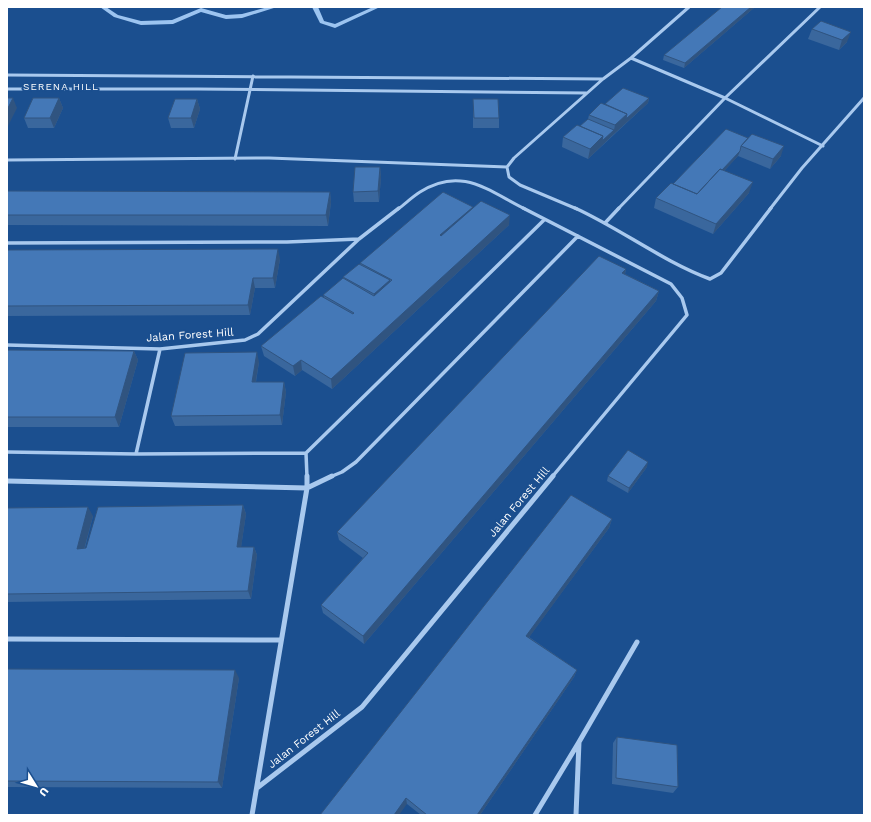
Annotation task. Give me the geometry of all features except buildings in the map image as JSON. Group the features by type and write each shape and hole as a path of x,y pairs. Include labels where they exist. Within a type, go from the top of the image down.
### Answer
{"street":[{"path":"688,7 631,58 603,79 514,158 507,167 509,177 520,185 606,223 678,265 710,279 721,273 802,168 864,98"},
{"path":"606,223 725,98 820,7"},
{"path":"631,58 725,98 823,146"},
{"path":"7,75 603,79"},
{"path":"235,159 253,76"},
{"path":"7,89 198,89 250,91 587,94"},
{"path":"7,160 269,158 507,167"},
{"name":"Jalan Forest Hill","path":"7,345 160,349 245,340 258,334 359,239 420,192 440,182 456,179 474,183 671,284 682,298 687,315 362,707 257,788"},
{"path":"7,452 136,454 306,452 544,220"},
{"path":"7,481 307,488 342,472 356,462 578,236"},
{"path":"7,244 287,242 359,239"},
{"path":"136,454 160,349"},
{"name":"Jalan Forest Hill","path":"252,815 307,488 306,452"},
{"path":"7,639 281,640"},
{"path":"534,815 579,742 637,642"},
{"path":"576,815 579,742"}],"waterway":[{"path":"103,7 116,16 141,23 173,22 201,10 226,17 242,16 274,7"},
{"path":"315,7 322,22 335,26 377,7"}],"district":[{"name":"SERENA HILL","path":"61,86"}]}
